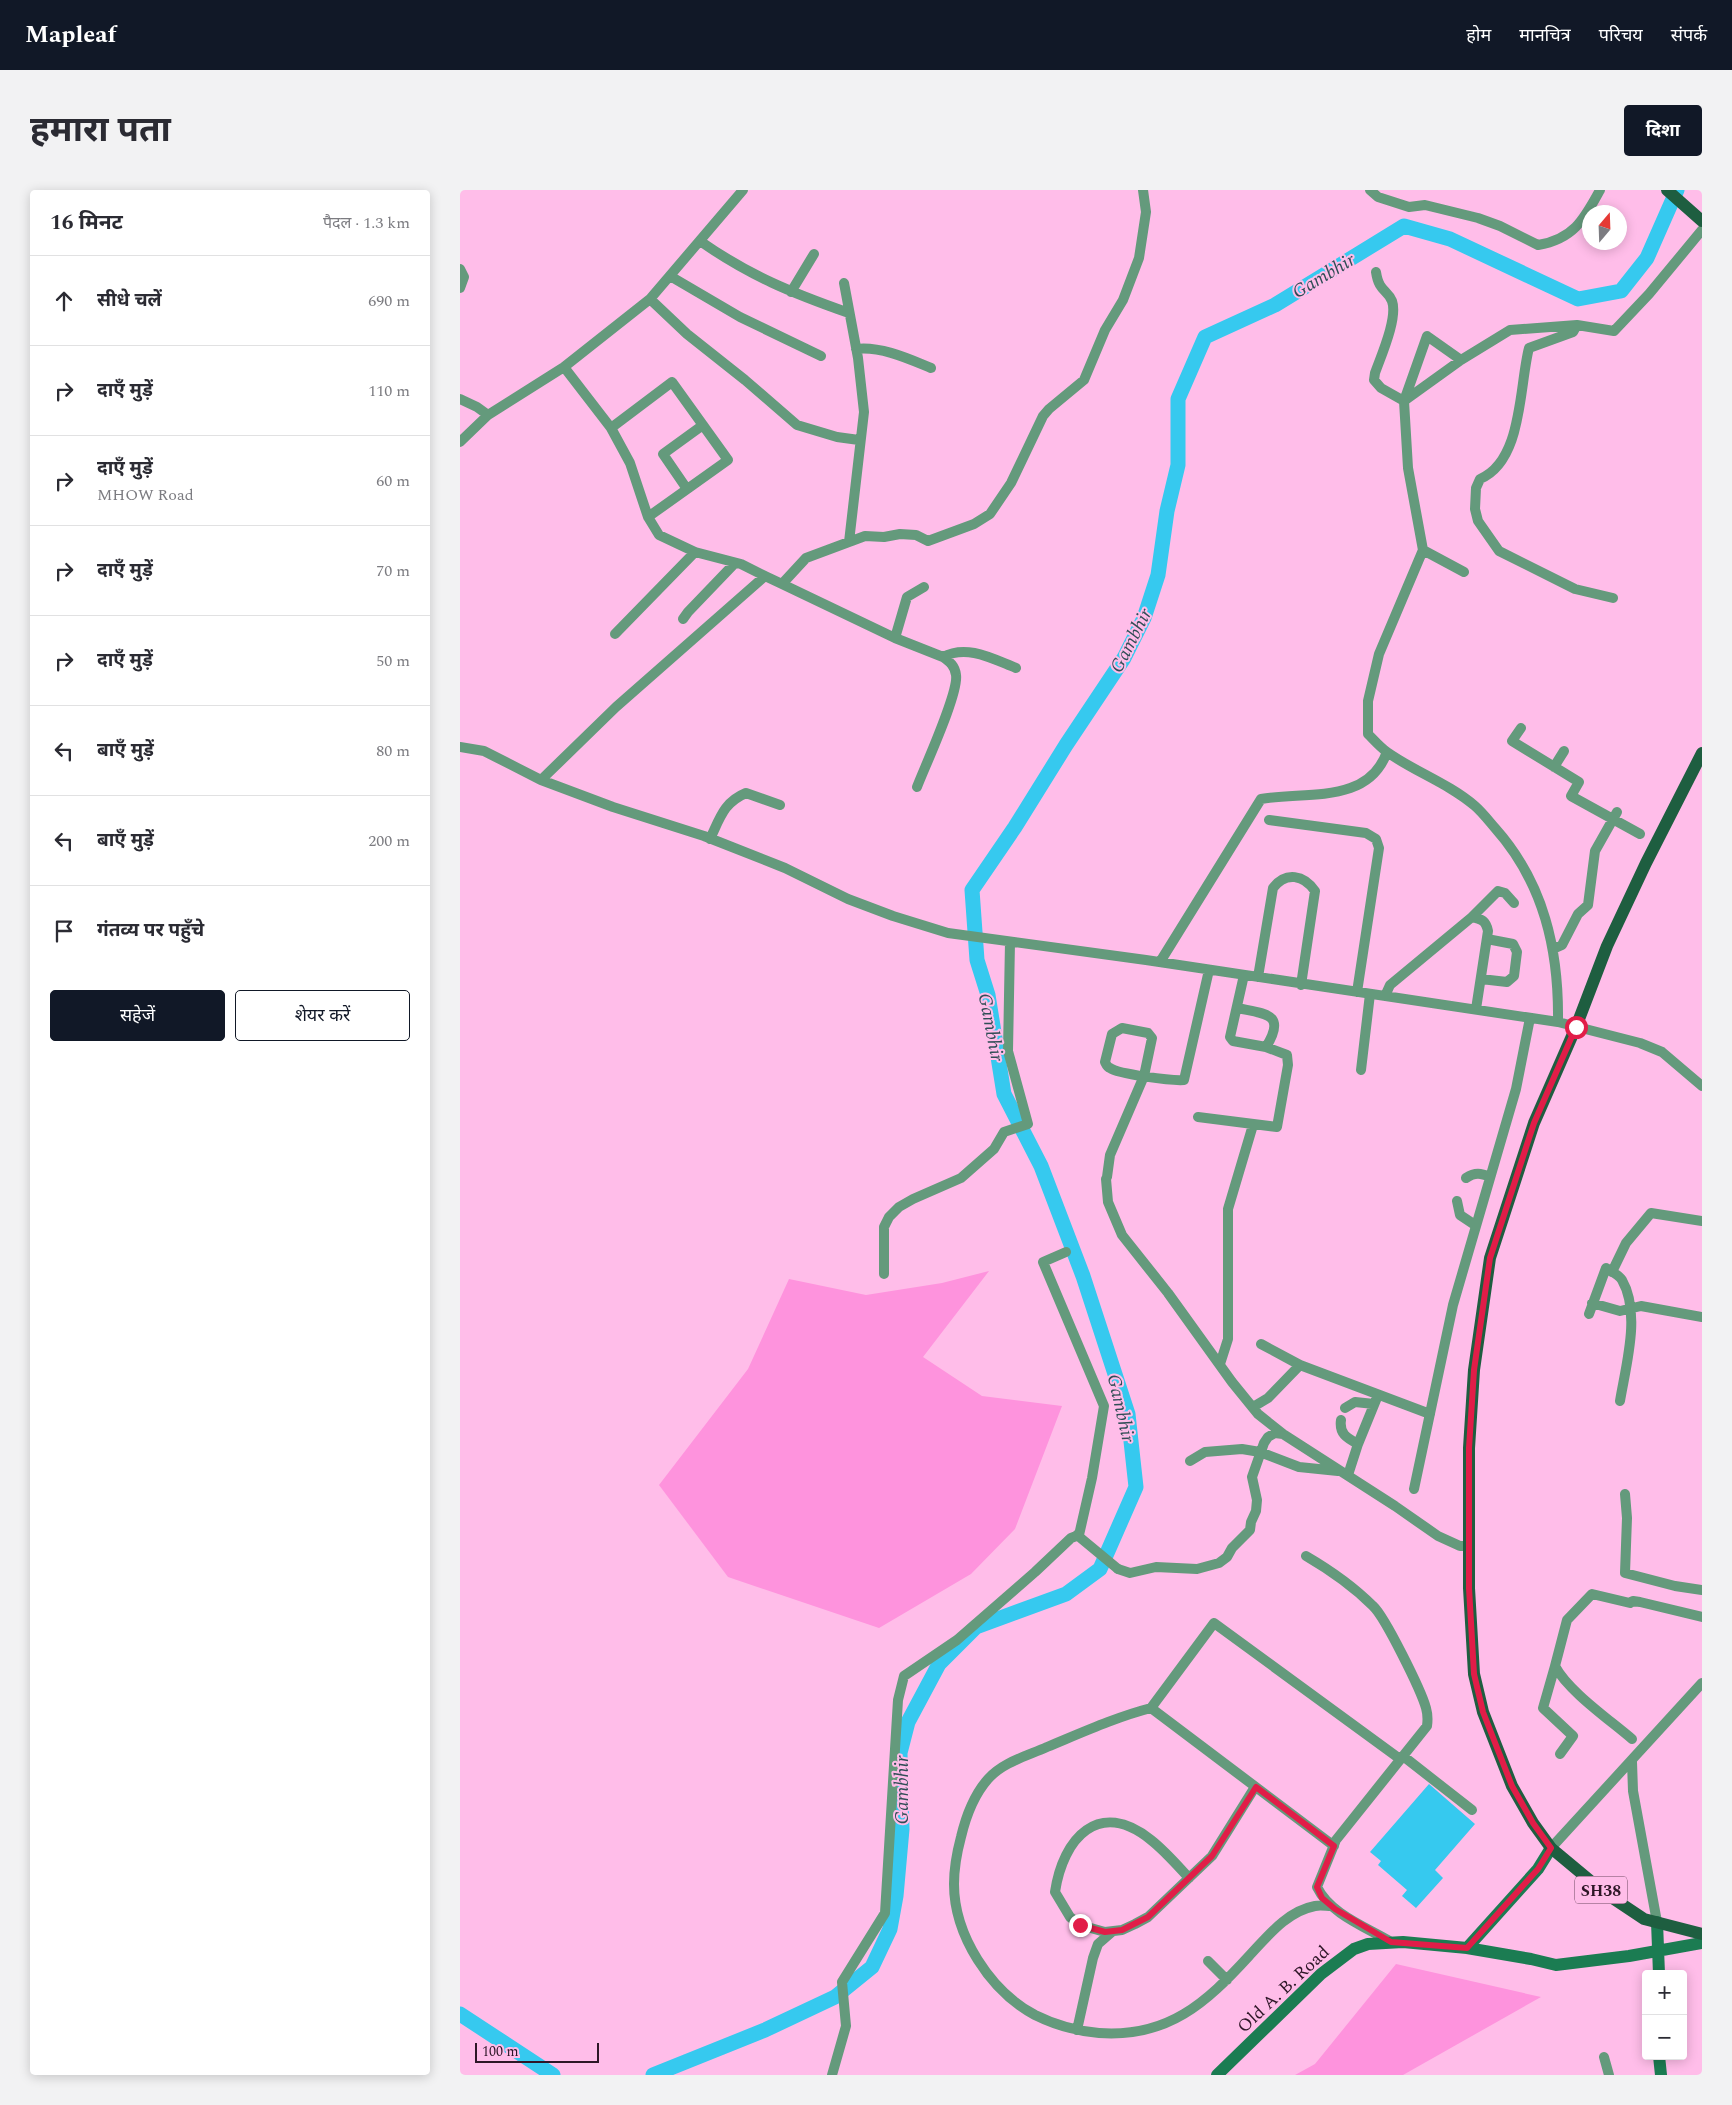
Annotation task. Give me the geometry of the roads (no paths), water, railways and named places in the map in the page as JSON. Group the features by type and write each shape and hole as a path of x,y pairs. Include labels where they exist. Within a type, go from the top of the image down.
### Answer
{"main road":[{"path":"1667,190 1702,221"},
{"name":"SH38","path":"1702,753 1606,946 1576,1027 1534,1123 1490,1258 1474,1370 1469,1448 1469,1588 1474,1674 1483,1712 1512,1786 1533,1823 1551,1848 1605,1893 1644,1919 1702,1934"},
{"path":"1467,1948 1538,1869 1551,1848"},
{"path":"1657,1922 1659,1970"},
{"name":"Old A. B. Road","path":"1217,2075 1321,1974 1354,1949 1368,1944 1386,1942 1467,1948 1531,1959 1556,1966 1702,1944"},
{"path":"1659,2060 1661,2075"}],"street":[{"path":"460,442 488,415 564,367 650,299 743,190"},
{"path":"782,584 806,558 865,536 916,535 928,541 974,524 990,514 1010,483 1043,416 1084,380 1106,330 1123,300 1139,258 1146,212 1143,190"},
{"path":"1370,190 1378,198 1409,207 1425,204 1478,218 1538,244 1567,236 1586,216 1600,190"},
{"path":"1404,401 1461,360 1510,330 1577,325 1614,331 1649,294 1702,230"},
{"path":"700,241 753,275 791,292 849,313"},
{"path":"791,292 814,254"},
{"path":"460,269 464,274 460,288"},
{"path":"1376,272 1378,284 1392,301 1392,312 1391,329 1374,380 1381,388 1404,401"},
{"path":"670,276 740,317 821,356"},
{"path":"844,283 856,349 864,412 859,440 849,542"},
{"path":"650,299 687,334 746,380 797,425 837,437 859,440"},
{"path":"1577,325 1573,332 1529,348 1514,435 1499,465 1491,474 1480,479 1476,488 1475,509 1478,521 1499,551 1575,589 1613,598"},
{"path":"1461,360 1427,336 1404,401 1408,468 1424,550 1379,654 1368,701 1368,734 1387,752 1441,783 1476,806 1509,844 1533,884 1544,909 1553,950 1559,994 1558,1022"},
{"path":"856,349 868,348 911,360 931,368"},
{"path":"564,367 611,428 630,463 648,517 659,535 695,552 735,563 765,576 895,638 943,657 950,662 955,669 957,678 950,704 917,787"},
{"path":"611,428 672,382 728,460 648,517"},
{"path":"460,398 488,415"},
{"path":"687,489 663,454 703,425"},
{"path":"1424,550 1464,572"},
{"path":"615,634 695,552"},
{"path":"684,619 688,612 735,563"},
{"path":"541,780 616,708 765,576"},
{"path":"895,638 907,598 924,587"},
{"path":"943,657 951,652 976,652 1016,668"},
{"path":"1521,728 1512,741 1579,782 1571,796 1615,816 1640,834"},
{"path":"460,747 484,751 541,780 710,839 785,868 848,899 893,916 948,933 1160,962 1558,1022 1640,1043 1662,1052 1702,1086"},
{"path":"1554,767 1564,751"},
{"path":"1160,962 1261,799 1335,792 1354,787 1370,779 1382,766 1387,752"},
{"path":"710,839 726,806 734,798 746,793 780,805"},
{"path":"1553,950 1562,945 1578,914 1588,904 1595,851 1615,816"},
{"path":"1269,820 1366,833 1376,840 1379,848 1356,992"},
{"path":"1258,977 1273,888 1278,881 1287,876 1296,877 1310,884 1314,891 1301,984"},
{"path":"1385,996 1390,985 1472,917 1498,891 1505,893 1514,903"},
{"path":"1472,917 1481,918 1486,923 1487,940 1476,1009"},
{"path":"1481,979 1507,982 1514,976 1518,952 1514,944 1487,940"},
{"path":"884,1274 884,1227 889,1217 899,1207 961,1178 994,1149 1004,1132 1028,1124 1008,1051 1010,942"},
{"path":"1209,970 1184,1080 1171,1081 1144,1076 1110,1068 1105,1062 1112,1034 1122,1028 1148,1033 1152,1038 1144,1076 1110,1154 1107,1178 1108,1202 1122,1234 1232,1382 1253,1407 1283,1434 1438,1536 1460,1546 1470,1546"},
{"path":"1198,1117 1277,1127 1288,1065 1287,1055 1266,1047 1233,1041 1230,1037 1244,975"},
{"path":"1361,1070 1370,994"},
{"path":"1237,1008 1268,1015 1273,1020 1275,1029 1266,1047"},
{"path":"1414,1489 1453,1305 1516,1089 1530,1018"},
{"path":"1220,1364 1228,1340 1228,1209 1253,1125"},
{"path":"1466,1178 1471,1174 1481,1173 1490,1177"},
{"path":"1457,1200 1460,1215 1476,1225"},
{"path":"1612,1272 1626,1244 1651,1214 1702,1221"},
{"path":"832,2075 846,2026 842,1982 885,1913 898,1700 904,1676 957,1640 1071,1538 1079,1535 1092,1478 1104,1406 1043,1262 1066,1252"},
{"path":"1589,1314 1606,1268 1621,1278 1631,1307 1632,1323 1620,1401"},
{"path":"1592,1303 1620,1311 1641,1306 1702,1317"},
{"path":"1261,1344 1300,1365 1376,1400 1430,1414"},
{"path":"1253,1407 1268,1398 1300,1365"},
{"path":"1344,1473 1376,1400"},
{"path":"1345,1408 1355,1402 1376,1400"},
{"path":"1341,1420 1340,1428 1343,1435 1358,1444"},
{"path":"1077,1535 1118,1569 1130,1573 1162,1566 1206,1568 1227,1557 1232,1548 1250,1530 1256,1511 1252,1477 1260,1452 1268,1437 1274,1433 1283,1434"},
{"path":"1190,1461 1205,1452 1242,1449 1260,1452 1299,1467 1344,1473"},
{"path":"1625,1494 1627,1518 1625,1573 1674,1586 1702,1590"},
{"path":"1306,1556 1327,1568 1380,1613 1416,1685 1428,1718 1427,1726 1343,1831 1334,1846 1317,1887 1322,1898 1331,1906 1386,1942"},
{"path":"1560,1754 1573,1736 1543,1708 1567,1620 1592,1594 1630,1603 1633,1601 1640,1602 1702,1617"},
{"path":"1331,1906 1316,1906 1290,1917 1272,1932 1208,1998 1187,2014 1164,2025 1114,2033 1077,2030 1046,2020 1020,2005 999,1986 977,1957 964,1932 955,1901 954,1884 958,1849 968,1813 980,1790 994,1772 1003,1766 1062,1741 1135,1712 1151,1708 1214,1623 1472,1810"},
{"path":"1555,1666 1559,1674 1572,1688 1632,1740"},
{"path":"1551,1848 1632,1762 1702,1683"},
{"path":"1151,1708 1334,1846"},
{"path":"1632,1762 1633,1792 1657,1922"},
{"path":"1189,1878 1151,1839 1130,1827 1118,1823 1104,1823 1089,1826 1074,1840 1062,1863 1055,1892 1070,1917 1080,1925 1105,1932 1122,1930 1148,1917 1189,1878 1212,1856 1256,1787"},
{"path":"1077,2030 1093,1958 1098,1944 1113,1931"},
{"path":"1208,1961 1227,1980"},
{"path":"1604,2058 1610,2075"}],"water":[{"path":"1429,1784 1475,1824 1435,1870 1443,1878 1416,1908 1402,1896 1407,1890 1378,1865 1381,1861 1370,1852"}],"waterway":[{"name":"Gambhir","path":"653,2075 765,2030 835,1997 872,1967 890,1929 896,1896 902,1829 900,1753 908,1722 939,1664 976,1627 1066,1594 1100,1569 1136,1487 1128,1414 1083,1276 1041,1166 1004,1094 988,995 977,960 972,890 1124,658 1144,618 1158,575 1167,511 1178,465 1178,399 1205,337 1275,305 1404,226 1450,239 1578,299 1621,291 1647,258 1677,190"},
{"name":"Gambhir","path":"460,2014 553,2075"}]}
